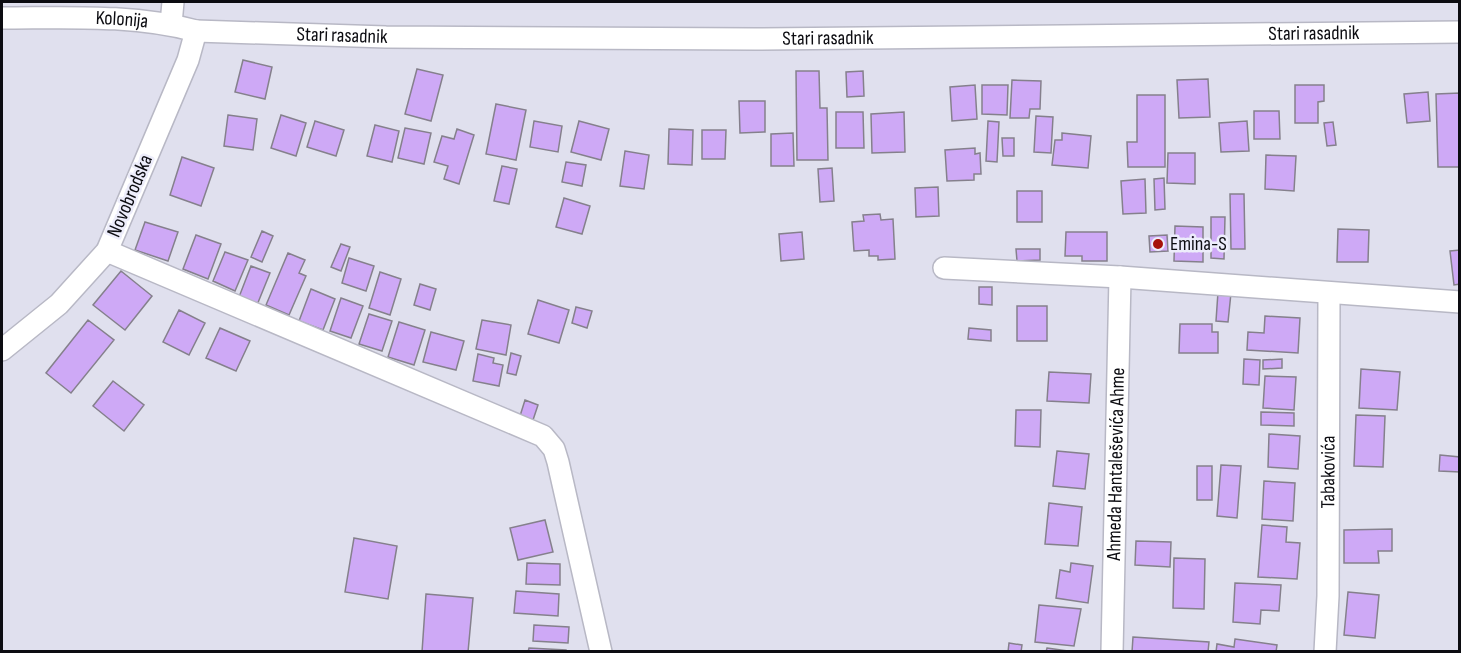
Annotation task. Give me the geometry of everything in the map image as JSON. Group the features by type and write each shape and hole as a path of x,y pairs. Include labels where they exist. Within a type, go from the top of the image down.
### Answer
{"street":[{"path":"173,2 171,24 196,31"},
{"name":"Kolonija","path":"2,18 57,18 171,24"},
{"name":"Stari rasadnik","path":"196,31 386,37 755,39 1460,32"},
{"name":"Novobrodska","path":"2,350 59,304 107,251 188,60 196,31"},
{"path":"107,251 543,436 554,449 558,462 601,651"},
{"path":"944,268 1120,277 1460,302"},
{"name":"Ahmeda Hantaleševića Ahme","path":"1112,651 1120,277"},
{"name":"Tabakovića","path":"1325,651 1328,596 1329,293"}],"building":[{"path":"243,60 272,67 265,99 235,92"},
{"path":"417,69 443,75 431,121 405,114"},
{"path":"796,71 819,71 820,108 827,108 828,160 797,160"},
{"path":"863,71 864,96 847,97 846,72"},
{"path":"1208,79 1210,117 1179,118 1177,80"},
{"path":"1012,80 1041,81 1040,109 1030,109 1029,118 1010,118"},
{"path":"975,85 977,119 952,121 950,87"},
{"path":"982,85 1008,85 1007,115 982,114"},
{"path":"1295,85 1324,85 1324,101 1318,102 1318,123 1295,123"},
{"path":"1428,92 1430,121 1407,123 1404,94"},
{"path":"1460,93 1460,167 1438,167 1436,94"},
{"path":"1137,95 1165,95 1165,167 1128,167 1127,142 1137,142"},
{"path":"739,101 765,101 765,132 740,133"},
{"path":"496,104 526,110 516,160 486,154"},
{"path":"1254,111 1279,111 1280,139 1254,139"},
{"path":"836,112 863,112 864,148 836,148"},
{"path":"904,112 905,152 872,153 871,114"},
{"path":"228,115 257,119 253,150 224,146"},
{"path":"281,115 306,123 296,156 271,148"},
{"path":"1036,116 1053,117 1051,153 1034,152"},
{"path":"315,121 344,130 336,156 307,147"},
{"path":"534,121 562,126 558,152 530,147"},
{"path":"579,121 609,129 601,160 571,152"},
{"path":"988,121 999,122 997,162 986,161"},
{"path":"1247,121 1249,151 1221,152 1219,123"},
{"path":"1333,122 1336,145 1327,146 1324,123"},
{"path":"375,125 399,131 392,162 367,156"},
{"path":"405,128 431,133 424,164 398,158"},
{"path":"457,129 474,135 459,184 444,179 448,166 434,162 442,136 454,139"},
{"path":"669,129 693,130 692,165 668,164"},
{"path":"702,130 726,130 725,159 702,159"},
{"path":"793,133 794,166 771,166 771,134"},
{"path":"1062,133 1091,136 1088,168 1052,165 1055,140 1062,140"},
{"path":"1002,138 1014,138 1014,156 1003,156"},
{"path":"975,148 975,154 980,153 981,174 974,174 974,180 947,181 945,150"},
{"path":"625,151 649,155 644,189 620,186"},
{"path":"1168,153 1195,153 1195,184 1167,183"},
{"path":"1266,155 1296,156 1294,191 1265,189"},
{"path":"182,157 214,168 201,206 170,195"},
{"path":"566,162 586,165 582,186 562,182"},
{"path":"502,166 517,169 509,204 494,201"},
{"path":"832,168 834,201 820,202 818,169"},
{"path":"1164,178 1165,209 1155,210 1154,179"},
{"path":"1145,179 1146,213 1123,214 1121,181"},
{"path":"938,187 939,216 916,217 915,188"},
{"path":"1017,191 1042,191 1042,222 1017,222"},
{"path":"1230,194 1244,194 1245,249 1231,249"},
{"path":"564,198 590,206 582,234 556,227"},
{"path":"880,214 881,220 893,219 895,259 878,260 878,256 869,256 869,250 854,251 852,222 864,221 863,215"},
{"path":"1211,217 1225,217 1224,259 1211,258"},
{"path":"145,222 178,232 168,261 135,250"},
{"path":"1175,226 1203,227 1203,262 1174,261"},
{"path":"1338,229 1369,230 1368,262 1337,262"},
{"path":"262,231 273,236 262,262 251,257"},
{"path":"802,232 804,259 781,261 779,234"},
{"path":"1066,232 1107,232 1107,261 1082,261 1082,256 1065,256"},
{"path":"196,235 221,244 208,279 183,269"},
{"path":"1167,235 1168,251 1150,252 1149,236"},
{"path":"341,244 350,247 341,271 331,267"},
{"path":"1016,249 1040,249 1040,260 1017,261"},
{"path":"1460,250 1460,284 1454,285 1450,251"},
{"path":"225,252 248,260 235,291 213,281"},
{"path":"288,253 305,260 299,273 306,276 289,315 266,305"},
{"path":"349,258 374,266 366,291 342,283"},
{"path":"251,266 270,273 257,305 239,297"},
{"path":"121,271 152,296 125,330 93,305"},
{"path":"380,272 401,279 390,315 369,308"},
{"path":"420,284 436,289 430,310 414,305"},
{"path":"979,287 992,287 992,305 979,304"},
{"path":"311,289 335,299 323,330 299,321"},
{"path":"1218,292 1231,293 1228,322 1216,321"},
{"path":"341,298 363,306 351,338 330,331"},
{"path":"538,300 569,310 559,343 528,334"},
{"path":"1017,306 1047,306 1047,341 1017,341"},
{"path":"576,307 592,311 587,328 572,323"},
{"path":"179,310 205,323 189,355 163,342"},
{"path":"369,314 392,321 382,351 359,344"},
{"path":"1265,316 1300,318 1298,353 1247,350 1248,332 1264,333"},
{"path":"88,320 114,340 71,393 46,373"},
{"path":"482,320 511,325 506,355 476,349"},
{"path":"399,322 425,330 414,365 388,357"},
{"path":"1180,324 1212,324 1212,332 1218,332 1218,353 1179,353"},
{"path":"220,328 250,341 236,371 206,358"},
{"path":"969,328 991,330 991,341 968,339"},
{"path":"431,332 464,341 456,370 423,362"},
{"path":"511,353 521,356 516,375 507,373"},
{"path":"478,354 494,358 493,363 503,365 499,386 473,381"},
{"path":"1244,359 1260,360 1259,385 1243,384"},
{"path":"1282,359 1282,368 1263,369 1263,360"},
{"path":"1361,369 1400,372 1397,410 1359,408"},
{"path":"1049,372 1091,374 1089,403 1047,401"},
{"path":"1265,376 1296,377 1294,410 1263,408"},
{"path":"113,381 144,405 124,431 93,406"},
{"path":"525,400 538,405 533,420 520,416"},
{"path":"1016,410 1041,410 1040,447 1015,446"},
{"path":"1261,412 1294,413 1294,426 1261,425"},
{"path":"1356,415 1385,416 1383,467 1354,466"},
{"path":"1269,434 1300,436 1298,469 1268,467"},
{"path":"1057,451 1089,454 1085,489 1053,486"},
{"path":"1440,455 1460,457 1460,472 1439,471"},
{"path":"1221,465 1241,466 1237,518 1217,516"},
{"path":"1197,466 1212,466 1212,500 1197,500"},
{"path":"1264,481 1295,483 1293,521 1262,519"},
{"path":"1049,503 1082,507 1078,546 1045,544"},
{"path":"545,520 553,552 518,560 510,528"},
{"path":"1262,525 1287,527 1286,542 1300,543 1297,579 1258,577"},
{"path":"1392,529 1392,551 1378,551 1379,563 1344,563 1344,530"},
{"path":"354,538 397,546 388,599 345,592"},
{"path":"1136,541 1171,542 1170,567 1135,565"},
{"path":"1174,558 1205,559 1204,609 1173,608"},
{"path":"527,563 560,564 560,585 526,584"},
{"path":"1071,563 1093,566 1088,603 1056,598 1060,570 1070,572"},
{"path":"1235,583 1281,585 1279,611 1261,610 1260,624 1233,622"},
{"path":"516,591 559,594 558,616 514,613"},
{"path":"1348,592 1379,595 1375,638 1344,635"},
{"path":"426,594 473,598 468,652 422,652"},
{"path":"1039,605 1081,609 1074,646 1035,642"},
{"path":"534,625 569,627 568,643 533,641"},
{"path":"1133,637 1209,642 1208,652 1132,652"},
{"path":"1235,639 1277,645 1276,652 1216,652 1217,644 1234,647"},
{"path":"1009,643 1022,645 1021,652 1008,652"},
{"path":"529,648 566,650 566,652 528,652"},
{"path":"1047,648 1075,652 1046,652"}],"place":[{"name":"Emina-S","path":"1158,244"}]}
